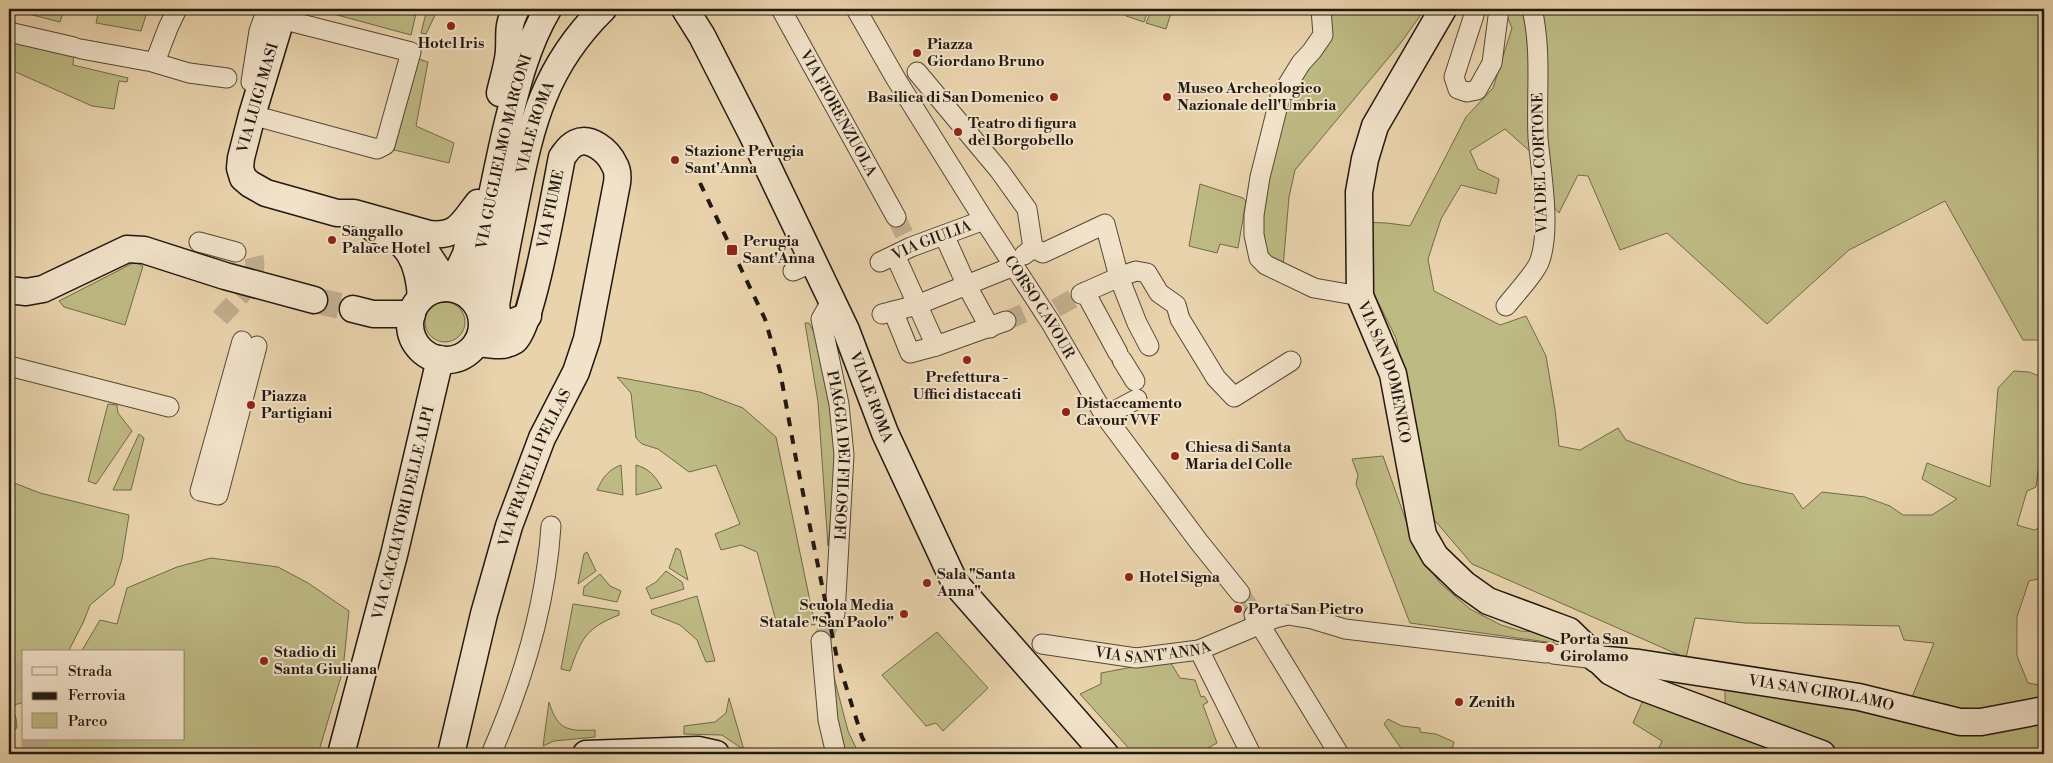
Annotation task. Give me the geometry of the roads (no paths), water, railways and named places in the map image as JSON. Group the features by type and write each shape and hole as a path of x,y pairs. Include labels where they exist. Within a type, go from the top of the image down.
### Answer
{"street":[{"path":"151,62 177,9"},
{"name":"VIA GUGLIELMO MARCONI","path":"446,299 466,254 509,50 508,31 510,20 516,9"},
{"path":"509,50 530,9"},
{"name":"VIA GUGLIELMO MARCONI","path":"446,299 495,180 516,91 531,45 548,9"},
{"name":"VIALE ROMA","path":"446,299 503,264 527,143 539,104 566,52 603,9"},
{"name":"VIALE ROMA","path":"684,9 707,45 804,267 832,300 846,330 885,433 955,583 1105,754"},
{"name":"VIA FIORENZUOLA","path":"781,9 896,217"},
{"name":"CORSO CAVOUR","path":"856,9 896,79 984,220 1043,309 1105,416 1199,542 1240,592"},
{"path":"1322,9 1323,34 1312,51 1301,63 1280,97 1260,177 1254,215 1254,235 1260,258 1266,265 1314,288 1360,296"},
{"name":"VIA SAN DOMENICO","path":"1443,9 1375,126 1365,159 1359,192 1360,296 1393,374 1416,508 1423,535 1435,556 1464,584 1488,601 1569,631 1611,672 1634,684 1822,754"},
{"path":"1474,9 1454,77 1458,89 1467,92 1477,90 1492,63 1499,9"},
{"name":"VIA DEL CORTONE","path":"1506,306 1540,262 1543,241 1544,196 1538,137 1537,29 1532,9"},
{"path":"252,115 377,149 385,145 411,52 277,12"},
{"name":"VIA LUIGI MASI","path":"277,12 253,82 252,115 241,158 240,168 243,178 266,192 337,213 354,213 446,299"},
{"path":"9,32 151,62 189,73 227,78"},
{"path":"917,72 999,170 1027,209 1033,248"},
{"name":"VIA FIUME","path":"521,329 562,157 569,147 578,142 594,144 603,150 615,165 618,183"},
{"name":"VIA FRATELLI PELLAS","path":"451,754 484,614 509,526 542,438 576,372 588,340 618,183"},
{"name":"VIA GUGLIELMO MARCONI","path":"446,299 449,234 460,226 478,203"},
{"name":"VIA GIULIA","path":"917,305 898,251 984,220"},
{"path":"1033,248 1043,253 1106,224 1119,277 1145,339 1118,353"},
{"path":"944,235 967,286 998,324 910,353 887,313 917,305 967,286 1013,265 1033,248"},
{"path":"9,290 26,292 43,289 127,249 194,253 236,252"},
{"path":"194,253 225,276 314,300"},
{"path":"1105,416 1136,390 1118,353 1083,293 1136,271 1147,273 1158,293 1176,305 1180,319 1216,378 1234,397 1291,361"},
{"path":"446,299 371,313 401,304 410,292 446,299 501,332 521,329"},
{"path":"446,299 495,357 521,329"},
{"name":"VIA CACCIATORI DELLE ALPI","path":"341,754 394,555 429,403 446,299"},
{"name":"PIAGGIA DEI FILOSOFI","path":"832,300 821,319 840,404 844,455 835,614"},
{"path":"917,305 936,346"},
{"path":"249,343 218,495 200,491 249,343"},
{"path":"9,366 169,407"},
{"path":"491,754 510,710 529,656 550,549 551,526"},
{"name":"VIA SANT'ANNA","path":"1042,644 1136,658 1199,650 1257,619 1288,615 1312,619 1345,629 1596,659"},
{"path":"1257,619 1339,754"},
{"path":"821,641 828,720 836,754"},
{"path":"1199,650 1251,754"},
{"name":"VIA SAN GIROLAMO","path":"1596,659 1639,663 1859,697 1960,722 1981,722 2044,710"},
{"path":"586,754 698,750 716,754"}],"tunnel":[{"path":"896,217 908,242"},
{"path":"220,318 250,283 255,266 254,257"},
{"path":"1056,308 1081,294"},
{"path":"314,300 353,309"},
{"path":"1006,321 1033,309"},
{"path":"1240,593 1254,614"},
{"path":"821,641 835,614"},
{"path":"9,668 22,694"},
{"path":"34,740 36,754"}],"railway":[{"path":"700,183 765,319 780,371 837,658 862,737 871,754"}],"place":[{"name":"Hotel Iris","path":"451,26"},
{"name":"Piazza Giordano Bruno","path":"917,53"},
{"name":"Basilica di San Domenico","path":"1054,97"},
{"name":"Museo Archeologico Nazionale dell'Umbria","path":"1167,97"},
{"name":"Teatro di figura del Borgobello","path":"958,132"},
{"name":"Stazione Perugia Sant'Anna","path":"675,160"},
{"name":"Sangallo Palace Hotel","path":"332,240"},
{"name":"Perugia Sant'Anna","path":"732,250"},
{"name":"Prefettura - Uffici distaccati","path":"967,360"},
{"name":"Piazza Partigiani","path":"251,405"},
{"name":"Distaccamento Cavour VVF","path":"1066,412"},
{"name":"Chiesa di Santa Maria del Colle","path":"1175,456"},
{"name":"Hotel Signa","path":"1129,577"},
{"name":"Sala \"Santa Anna\"","path":"927,583"},
{"name":"Porta San Pietro","path":"1238,609"},
{"name":"Scuola Media Statale \"San Paolo\"","path":"904,614"},
{"name":"Porta San Girolamo","path":"1550,648"},
{"name":"Stadio di Santa Giuliana","path":"264,661"},
{"name":"Zenith","path":"1459,702"}]}
